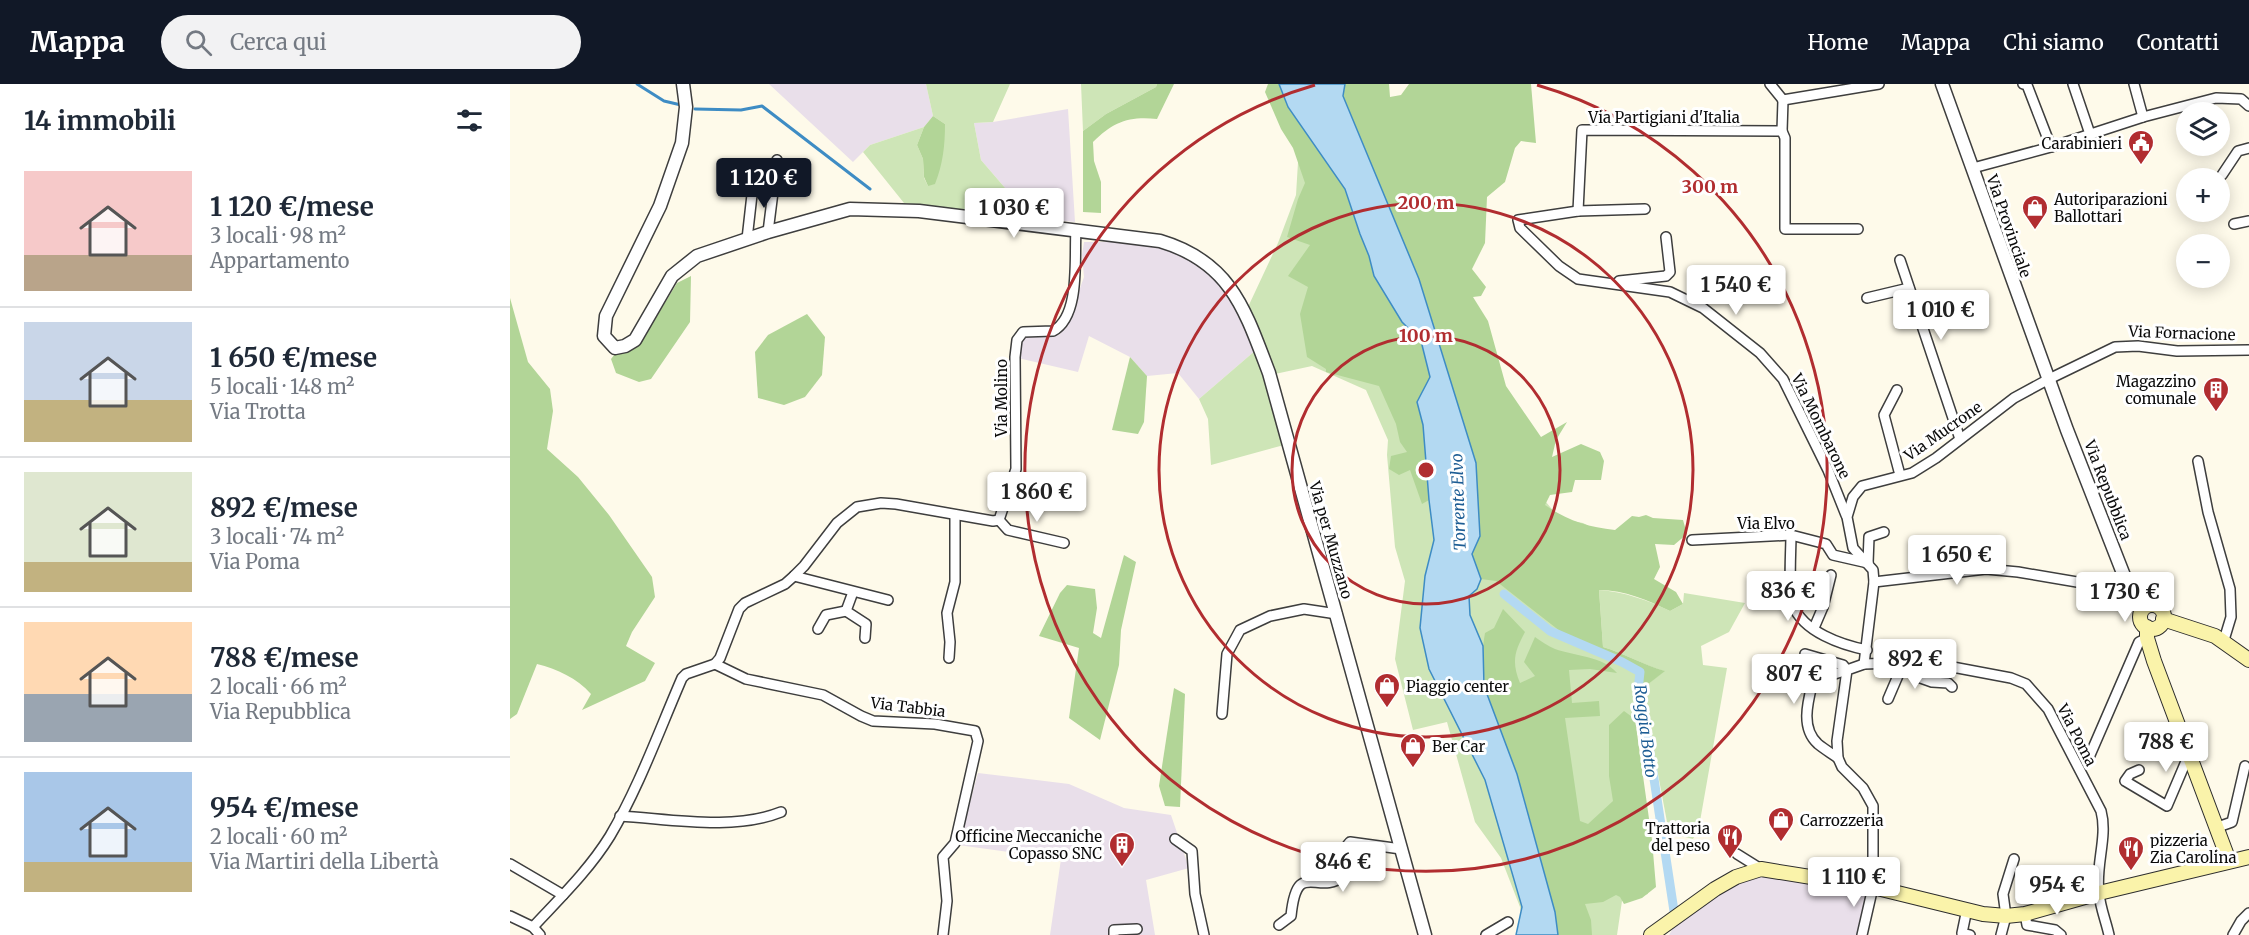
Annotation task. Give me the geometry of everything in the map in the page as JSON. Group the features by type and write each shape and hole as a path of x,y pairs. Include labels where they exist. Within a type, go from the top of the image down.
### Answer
{"main road":[{"path":"2147,633 2157,627 2163,619 2162,612 2157,606 2149,605 2143,609 2140,620 2147,633 2229,861"},
{"path":"2163,619 2224,640 2248,658"},
{"path":"1651,935 1715,889 1736,877 1761,868 1874,887 1993,916 2006,916 2025,914 2099,893 2249,857"}],"street":[{"name":"Via per Muzzano","path":"682,84 686,107 682,143 660,206 606,316 604,336 615,348 625,346 635,340 672,276 697,256 768,232 850,209 919,211 1112,233 1160,241 1179,246 1217,271 1235,295 1249,320 1269,373 1425,935"},
{"path":"1770,84 1784,100 1782,131 1785,138 1785,229 1858,229"},
{"path":"1784,100 1879,84"},
{"name":"Via Provinciale","path":"1942,84 2049,379"},
{"path":"2023,84 2027,85 2051,147"},
{"path":"2073,84 2090,134"},
{"path":"2134,84 2143,117"},
{"path":"1974,168 2051,147 2143,117 2216,98 2241,99 2249,106"},
{"name":"Via Partigiani d'Italia","path":"1578,211 1582,130 1782,131"},
{"path":"2227,168 2238,151 2249,148"},
{"path":"768,232 777,160"},
{"path":"747,239 754,177"},
{"path":"1578,211 1645,209"},
{"name":"Via Mombarone","path":"1578,211 1518,220 1520,228 1559,266 1578,279 1670,292 1703,308 1760,353 1783,379 1828,470 1847,517"},
{"path":"2234,224 2249,221"},
{"name":"Via Molino","path":"999,520 1016,469 1015,357 1017,340 1023,332 1053,331 1062,323 1069,309 1075,278 1076,230"},
{"path":"1605,282 1666,276 1670,272 1666,237"},
{"path":"1900,260 1960,439"},
{"path":"1867,298 1909,288"},
{"name":"Via Fornacione","path":"2049,379 2115,347 2138,346 2177,351 2249,350"},
{"name":"Via Mucrone","path":"1847,517 1853,497 1862,486 1912,473 2014,398 2049,379"},
{"name":"Via Repubblica","path":"2049,379 2130,591 2143,609"},
{"path":"1897,390 1884,415 1900,475"},
{"path":"2199,461 2208,512 2229,589 2231,617 2224,640"},
{"path":"533,927 563,895 600,849 620,816 682,678 686,674 715,664 720,658 739,609 745,603 785,584 804,566 837,523 857,507 881,503 993,521 999,520 1008,530 1064,543"},
{"path":"949,658 950,642 946,613 955,582 955,515"},
{"path":"1847,517 1853,548 1873,570 1875,582 1864,664"},
{"path":"1868,563 1869,537 1884,532"},
{"path":"1791,535 1793,604 1803,621 1838,642 1867,650"},
{"name":"Via Elvo","path":"1692,540 1791,535 1826,544 1833,555 1868,563"},
{"path":"1875,582 1986,569 2018,572 2130,591"},
{"path":"1814,628 1823,607 1831,575"},
{"path":"794,576 888,600"},
{"path":"846,611 853,592"},
{"path":"1222,714 1227,654 1240,630 1270,616 1304,609 1337,614"},
{"path":"818,629 826,615 846,611 866,624 866,638"},
{"path":"2087,762 2139,642 2147,633"},
{"path":"1804,654 1843,665 1847,670 1837,741 1838,758 1842,767 1863,788 1873,806 1874,887 1862,935"},
{"name":"Via Poma","path":"1838,758 1817,743 1810,733 1807,721 1808,702 1813,681 1864,664 1926,662 2011,678 2026,684 2048,709 2101,812 2103,821 2098,870 2099,893 2109,935"},
{"name":"Via Tabbia","path":"715,664 746,678 823,695 873,721 935,724 975,730 978,741 955,843 943,857 946,901 943,935"},
{"path":"1888,699 1907,664 1915,676 1932,682 1948,683 1952,687"},
{"path":"2139,770 2130,774 2125,781 2167,806 2190,752"},
{"path":"2218,828 2232,822 2245,766"},
{"path":"620,816 738,823 762,819 781,812"},
{"path":"1175,839 1192,851 1195,894 1204,935"},
{"path":"1279,925 1291,916 1293,897 1297,887 1306,881 1337,881 1344,876 1345,848 1350,842 1401,849"},
{"path":"1737,854 1761,868"},
{"path":"2001,935 2006,916 2000,894 2014,859"},
{"path":"510,864 563,895"},
{"path":"1967,909 1962,933 1970,935"},
{"path":"2233,935 2249,913"},
{"path":"2025,914 2027,925 2055,930 2061,935"},
{"path":"510,916 533,927 540,935"},
{"path":"1486,935 1508,922"},
{"path":"1114,935 1113,930 1137,929"}],"shaded area":[{"path":"769,84 926,84 933,116 924,127 870,145 853,162"},
{"path":"1068,109 1075,222 1031,218 981,160 974,123 993,122"},
{"path":"1084,242 1128,242 1177,250 1213,274 1226,290 1256,350 1199,399 1178,373 1147,376 1130,357 1089,336 1078,372 1018,358 1022,335 1059,335 1066,327 1084,277 1082,255"},
{"path":"978,773 1069,784 1124,808 1171,815 1189,868 1146,880 1155,935 1050,935 1061,859 958,845"},
{"path":"1761,872 1870,891 1859,935 1669,935 1679,918 1720,892"}],"green space":[{"path":"926,84 1010,84 993,122 974,123 981,160 1031,218 904,203 863,152 870,145 924,127 917,145 923,159 924,178 928,186 945,124 933,116"},
{"path":"1081,84 1157,84 1156,87 1106,114 1083,131"},
{"path":"1157,84 1174,84 1157,119 1122,122 1093,142 1094,161 1101,182 1101,213 1083,212 1083,131 1106,114 1156,87"},
{"path":"1268,84 1279,84 1288,107 1345,189 1374,276 1402,322 1421,341 1430,377 1417,402 1423,425 1429,500 1422,504 1410,470 1399,475 1389,469 1391,456 1407,452 1400,442 1396,424 1379,386 1326,372 1326,369 1307,357 1300,314 1308,287 1288,276 1310,245 1287,237 1305,183 1293,148 1281,129 1265,92"},
{"path":"1345,84 1389,84 1390,97 1401,95 1409,84 1531,84 1536,143 1521,141 1515,148 1505,182 1487,197 1485,243 1472,269 1486,287 1481,296 1473,297 1488,321 1506,386 1541,437 1567,422 1556,440 1552,457 1581,444 1600,452 1604,461 1601,480 1575,480 1572,492 1550,495 1545,505 1578,522 1615,530 1632,516 1646,515 1653,518 1683,520 1687,534 1674,545 1655,544 1660,567 1654,579 1676,592 1683,604 1670,611 1627,594 1599,590 1603,647 1665,671 1642,689 1641,671 1622,660 1565,635 1496,581 1481,579 1472,554 1480,536 1475,463 1419,279 1343,96"},
{"path":"933,116 945,124 945,139 938,177 935,184 928,186 924,177 923,159 917,145 924,127"},
{"path":"1299,146 1432,185 1546,502 1560,519 1583,523 1603,533 1593,577 1587,648 1637,672 1638,690 1631,717 1648,844 1648,894 1622,901 1617,935 1526,935 1520,907 1501,858 1475,822 1447,722 1413,730 1395,659 1405,581 1395,547 1387,455 1388,440 1366,390 1312,366 1275,374 1248,307 1278,243 1296,195"},
{"path":"691,276 690,322 651,379 639,382 616,373 611,359 615,354 630,351 647,332 677,283"},
{"path":"510,298 528,362 550,389 553,411 547,449 578,477 609,515 652,577 655,597 632,632 626,646 655,663 645,681 582,710 591,694 566,675 537,664 517,714 510,719"},
{"path":"807,314 825,337 822,375 805,397 784,405 758,398 755,352 768,335"},
{"path":"1256,350 1284,445 1211,465 1208,419 1199,399"},
{"path":"1130,357 1147,376 1144,422 1138,434 1112,430"},
{"path":"1124,555 1136,562 1121,630 1119,665 1100,740 1069,718 1079,648 1039,636 1060,593 1067,585 1095,589 1097,608 1093,633 1101,638"},
{"path":"1599,590 1636,597 1670,611 1683,604 1684,593 1745,603 1729,632 1701,646 1703,665 1727,668 1699,827 1693,839 1666,832 1667,822 1642,689 1664,671 1603,647"},
{"path":"1503,609 1525,632 1515,656 1520,683 1535,676 1524,662 1535,637 1555,649 1604,663 1617,673 1590,669 1569,670 1572,703 1599,701 1600,716 1565,718 1580,821 1588,824 1613,801 1609,776 1609,725 1624,711 1635,719 1652,840 1656,887 1642,898 1624,904 1616,895 1603,902 1585,904 1591,920 1592,935 1558,935 1555,912 1522,791 1491,705 1484,670 1485,633 1494,628"},
{"path":"1174,688 1185,694 1180,807 1165,806 1159,786"}],"water":[{"name":"Torrente Elvo","path":"1279,84 1345,84 1343,96 1419,279 1476,463 1480,536 1472,554 1481,579 1477,589 1469,596 1470,615 1483,646 1484,686 1517,774 1555,912 1558,935 1516,935 1522,907 1485,780 1429,669 1420,628 1425,576 1434,540 1423,425 1417,402 1430,377 1421,341 1402,322 1374,276 1345,189 1288,107"}],"waterway":[{"path":"637,84 664,101 681,105"},
{"path":"695,109 741,110 762,106 870,189"},
{"name":"Roggia Botto","path":"1504,594 1550,631 1640,672 1638,690 1646,726 1674,911"}],"place":[{"name":"Carabinieri","path":"2141,166"},
{"name":"Autoriparazioni Ballottari","path":"2035,231"},
{"name":"Magazzino comunale","path":"2216,413"},
{"name":"Piaggio center","path":"1387,709"},
{"name":"Ber Car","path":"1413,769"},
{"name":"Carrozzeria","path":"1781,843"},
{"name":"Trattoria del peso","path":"1730,860"},
{"name":"Officine Meccaniche Copasso SNC","path":"1122,868"},
{"name":"pizzeria Zia Carolina","path":"2131,872"}]}
